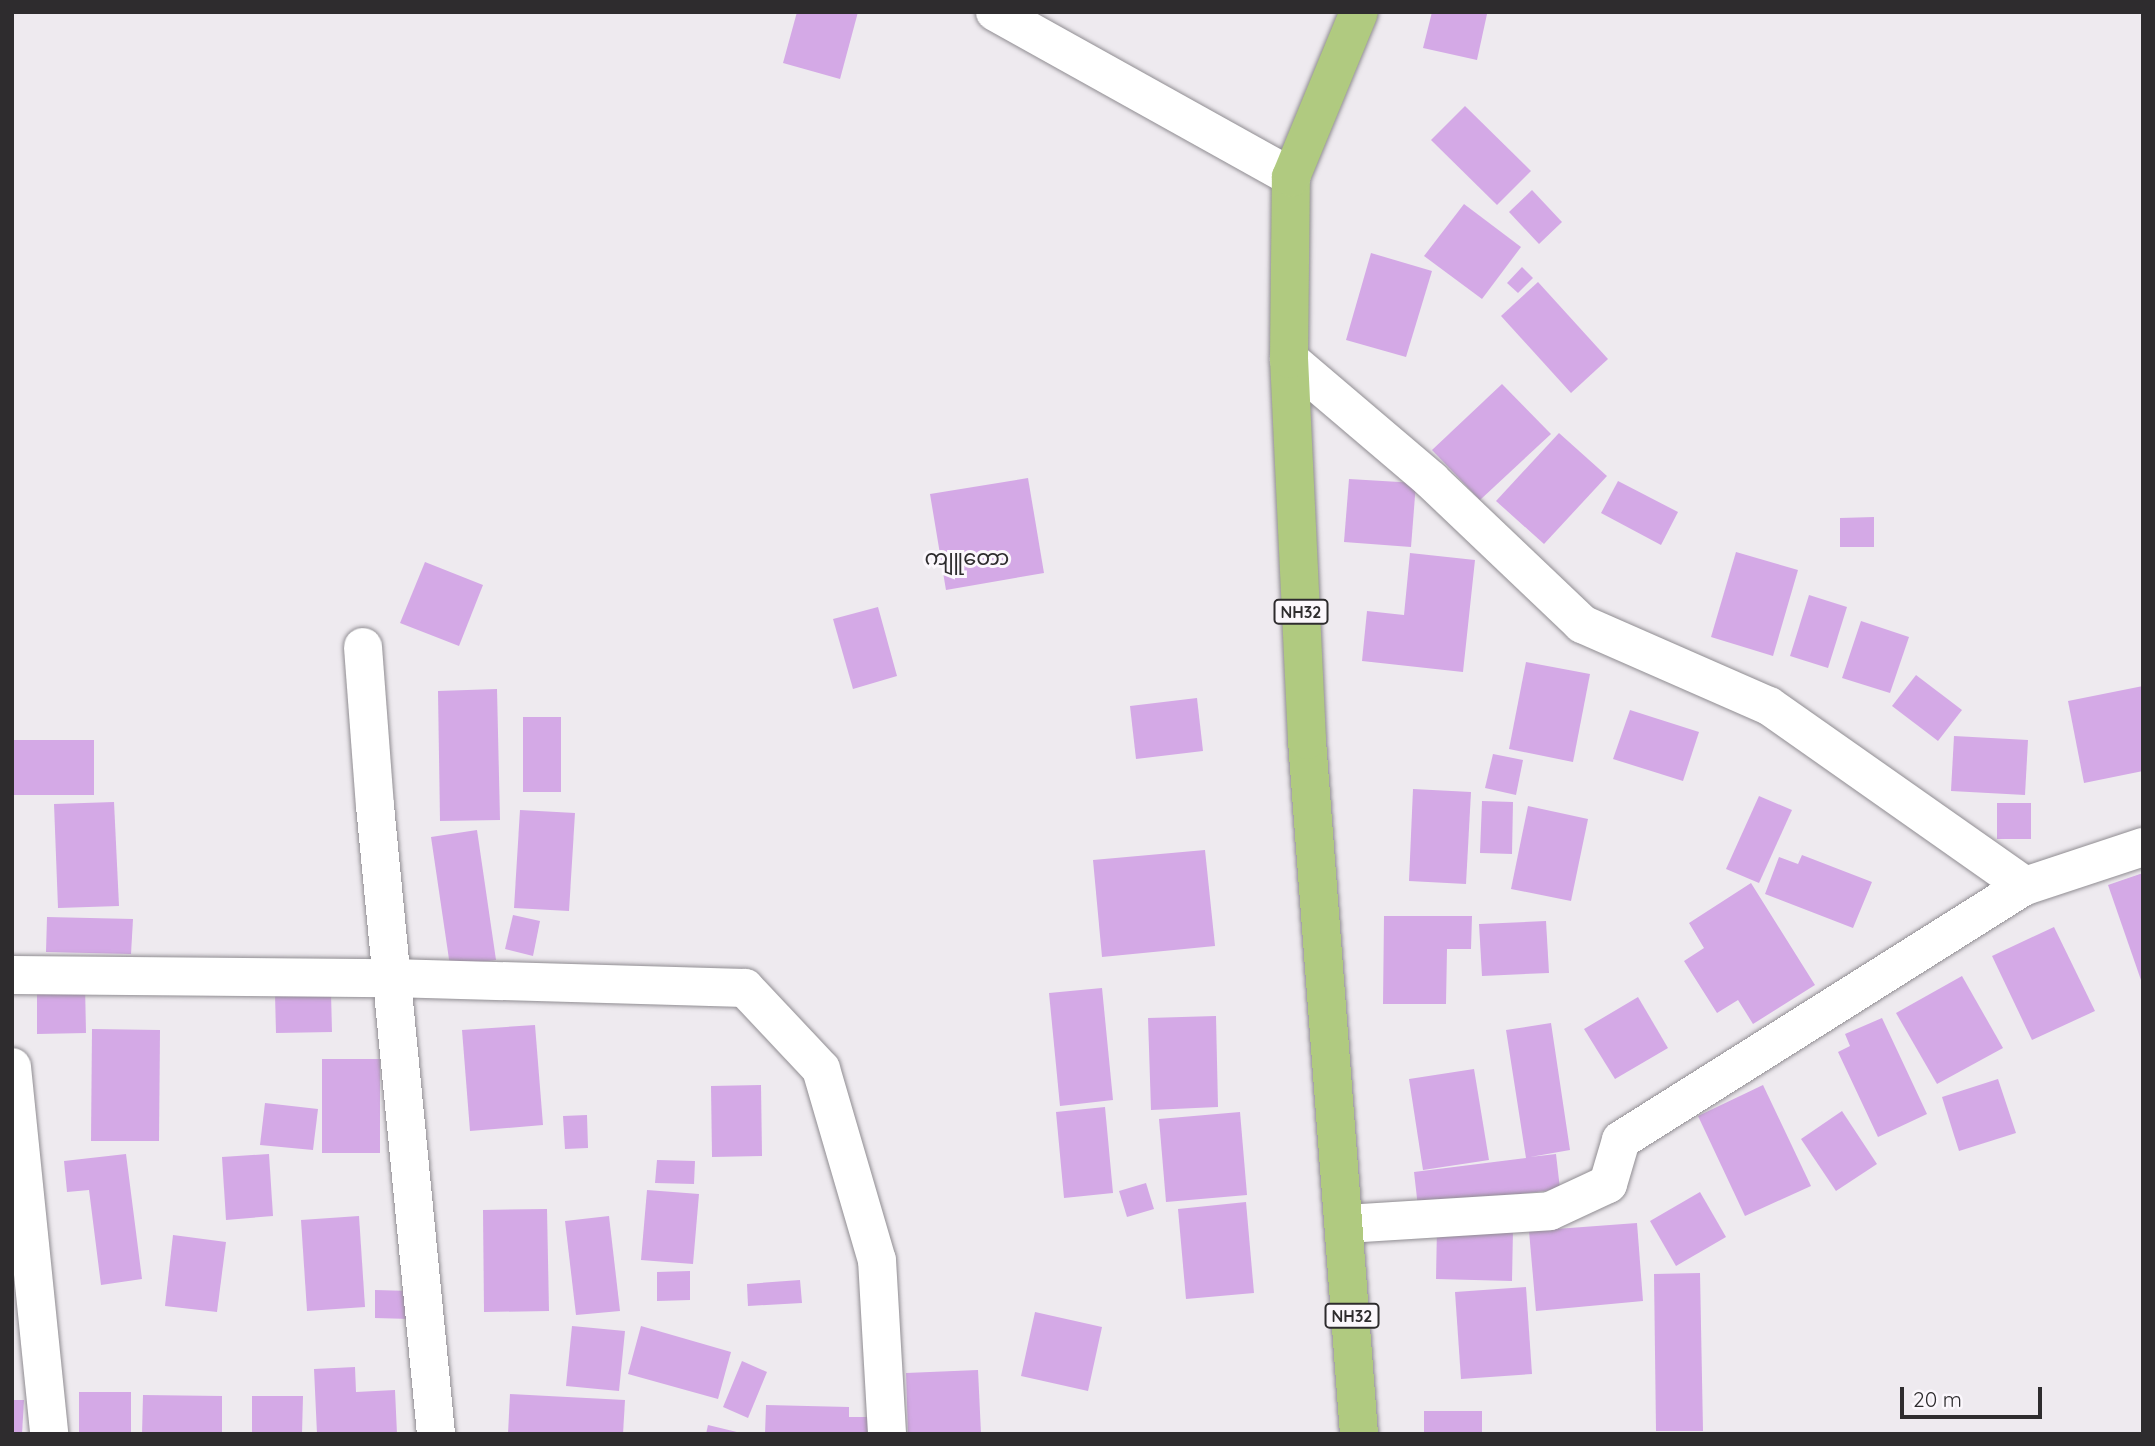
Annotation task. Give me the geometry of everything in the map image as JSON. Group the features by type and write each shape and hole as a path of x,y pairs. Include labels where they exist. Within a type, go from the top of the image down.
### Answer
{"highway":[{"name":"NH32","path":"1358,1421 1346,1224 1307,740 1289,359 1291,177 1359,12"}],"street":[{"path":"995,12 1291,177"},
{"path":"1289,359 1431,480 1582,624 1769,706 2025,886"},
{"path":"363,647 391,978 420,1247 436,1434"},
{"path":"1346,1224 1550,1211 1608,1184 1622,1140 2025,886 2143,847"},
{"path":"12,975 391,978 745,988 821,1069 877,1260 887,1434"},
{"path":"12,1067 49,1434"}],"building":[{"path":"797,12 858,12 840,79 783,63"},
{"path":"1432,12 1487,14 1477,60 1423,48"},
{"path":"1465,106 1531,171 1497,205 1431,140"},
{"path":"1532,190 1562,222 1539,244 1509,212"},
{"path":"1464,204 1521,247 1482,299 1424,256"},
{"path":"1371,253 1432,271 1406,357 1346,340"},
{"path":"1522,267 1533,278 1518,293 1507,283"},
{"path":"1538,282 1608,359 1571,393 1501,316"},
{"path":"1502,384 1551,434 1480,500 1432,450"},
{"path":"1559,433 1607,476 1544,544 1496,501"},
{"path":"1028,478 1044,573 946,590 930,494"},
{"path":"1349,479 1416,483 1411,547 1344,542"},
{"path":"1618,481 1678,512 1661,545 1601,513"},
{"path":"1874,517 1874,547 1840,547 1840,518"},
{"path":"1736,552 1798,570 1773,656 1711,637"},
{"path":"1410,553 1475,560 1463,672 1362,661 1367,611 1404,615"},
{"path":"425,562 483,585 459,646 400,623"},
{"path":"1809,595 1847,607 1828,668 1790,656"},
{"path":"878,607 897,676 853,689 833,619"},
{"path":"1861,621 1909,637 1890,693 1842,678"},
{"path":"1526,662 1590,674 1573,762 1509,749"},
{"path":"1916,675 1962,710 1938,741 1892,706"},
{"path":"2143,686 2143,771 2084,783 2068,701"},
{"path":"497,689 500,820 440,821 438,691"},
{"path":"1197,698 1203,751 1136,759 1130,706"},
{"path":"1630,710 1699,732 1683,781 1613,759"},
{"path":"523,717 561,717 561,792 523,792"},
{"path":"1954,736 2028,740 2025,795 1951,791"},
{"path":"12,740 94,740 94,795 12,795"},
{"path":"1493,754 1523,760 1516,795 1485,788"},
{"path":"1413,789 1471,792 1466,884 1409,881"},
{"path":"1759,796 1792,810 1759,883 1726,869"},
{"path":"1482,801 1513,802 1512,854 1480,853"},
{"path":"114,802 119,906 58,908 54,804"},
{"path":"1997,803 2031,803 2031,839 1997,839"},
{"path":"1528,806 1588,819 1571,901 1511,889"},
{"path":"520,810 575,813 569,911 514,908"},
{"path":"477,830 496,960 450,966 431,837"},
{"path":"1205,850 1215,946 1102,957 1093,860"},
{"path":"1802,855 1872,882 1853,928 1765,894 1779,857 1798,864"},
{"path":"2143,873 2143,983 2142,983 2108,885"},
{"path":"1751,883 1815,985 1753,1024 1738,1000 1717,1013 1684,961 1704,948 1689,923"},
{"path":"513,915 540,921 533,956 505,949"},
{"path":"1384,916 1472,916 1471,949 1447,949 1446,1004 1383,1004"},
{"path":"47,917 133,919 131,954 46,952"},
{"path":"1546,921 1549,973 1482,976 1479,924"},
{"path":"2054,927 2095,1011 2032,1040 1992,956"},
{"path":"1962,976 2003,1048 1937,1084 1896,1013"},
{"path":"37,985 85,985 86,1033 37,1034"},
{"path":"1102,988 1113,1100 1060,1106 1049,993"},
{"path":"331,993 332,1032 276,1033 275,994"},
{"path":"1638,997 1668,1048 1615,1079 1584,1029"},
{"path":"1216,1016 1218,1107 1151,1110 1148,1018"},
{"path":"1882,1018 1927,1114 1878,1137 1838,1052 1850,1046 1845,1034"},
{"path":"1551,1023 1570,1150 1530,1157 1556,1154 1560,1189 1418,1207 1414,1172 1526,1158 1506,1030"},
{"path":"535,1025 543,1125 470,1131 462,1030"},
{"path":"92,1029 160,1030 159,1141 91,1141"},
{"path":"322,1059 380,1059 380,1153 322,1153"},
{"path":"1474,1069 1489,1160 1423,1170 1409,1079"},
{"path":"1998,1079 2016,1133 1959,1151 1942,1097"},
{"path":"761,1085 762,1156 712,1157 711,1086"},
{"path":"1763,1085 1811,1186 1745,1216 1698,1116"},
{"path":"265,1103 318,1109 313,1150 260,1145"},
{"path":"1105,1107 1113,1193 1064,1198 1056,1112"},
{"path":"1842,1111 1877,1164 1836,1191 1801,1139"},
{"path":"1240,1112 1247,1195 1166,1202 1159,1119"},
{"path":"587,1115 588,1148 565,1149 563,1116"},
{"path":"126,1154 142,1279 101,1285 89,1190 67,1192 64,1161"},
{"path":"269,1154 273,1216 226,1220 222,1157"},
{"path":"657,1160 695,1161 694,1184 655,1183"},
{"path":"1146,1183 1154,1209 1127,1217 1119,1191"},
{"path":"647,1190 699,1194 693,1264 641,1260"},
{"path":"1700,1192 1726,1237 1676,1266 1650,1221"},
{"path":"1246,1202 1254,1293 1186,1299 1178,1209"},
{"path":"547,1209 549,1311 484,1312 483,1210"},
{"path":"359,1216 365,1307 307,1311 301,1220"},
{"path":"609,1216 620,1311 576,1315 565,1221"},
{"path":"1637,1223 1643,1301 1536,1311 1529,1231"},
{"path":"1437,1227 1513,1229 1512,1281 1436,1279"},
{"path":"173,1235 226,1242 217,1312 165,1306"},
{"path":"690,1271 690,1300 657,1301 657,1272"},
{"path":"1700,1273 1703,1431 1656,1431 1654,1274"},
{"path":"800,1280 802,1303 748,1306 747,1284"},
{"path":"1526,1287 1532,1374 1461,1379 1455,1292"},
{"path":"375,1290 410,1291 410,1319 375,1318"},
{"path":"1035,1312 1102,1327 1088,1391 1021,1376"},
{"path":"572,1326 625,1331 619,1391 566,1386"},
{"path":"641,1326 731,1352 718,1399 628,1374"},
{"path":"742,1361 767,1372 748,1418 723,1407"},
{"path":"355,1367 356,1392 395,1390 397,1434 317,1434 314,1369"},
{"path":"978,1370 981,1434 908,1434 906,1373"},
{"path":"79,1392 131,1392 131,1434 79,1434"},
{"path":"510,1394 625,1400 623,1434 508,1434"},
{"path":"143,1395 222,1396 222,1434 142,1434"},
{"path":"252,1396 303,1396 302,1434 252,1434"},
{"path":"12,1400 24,1400 22,1434 12,1434"},
{"path":"766,1405 849,1407 849,1417 870,1417 870,1434 765,1434"},
{"path":"1424,1411 1482,1411 1482,1434 1424,1434"},
{"path":"708,1425 741,1433 741,1434 706,1434"}],"district":[{"name":"ကျူတော","path":"967,557"}]}
